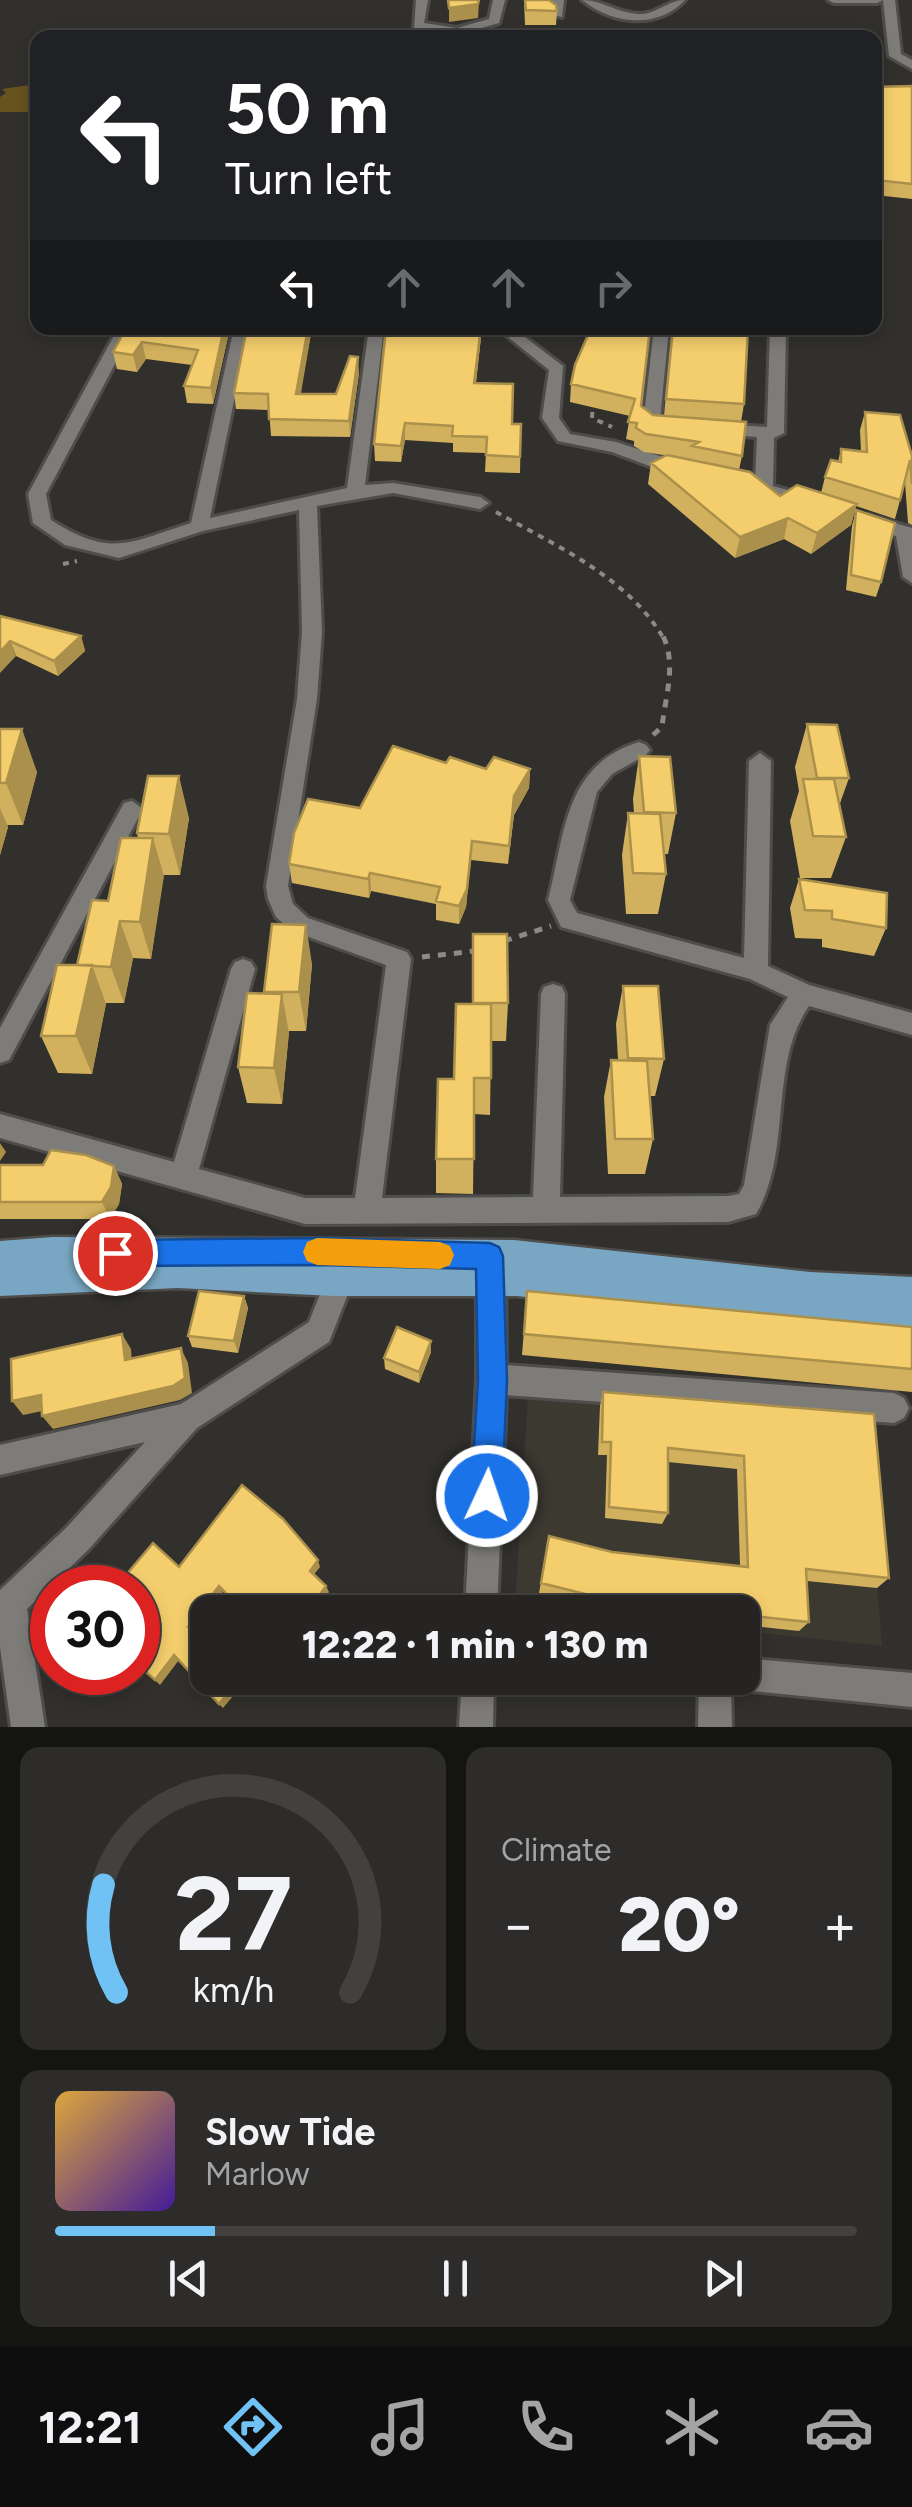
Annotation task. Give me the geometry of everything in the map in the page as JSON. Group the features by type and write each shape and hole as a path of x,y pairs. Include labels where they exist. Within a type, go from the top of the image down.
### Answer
{"main road":[{"path":"0,1256 54,1252 334,1267 491,1270 517,1281 816,1314 912,1319"},
{"path":"491,1270 514,1255 810,1288 912,1292"},
{"path":"0,1281 297,1265"}],"street":[{"path":"422,0 418,25 450,30"},
{"path":"476,30 494,21 500,0"},
{"path":"558,0 558,15"},
{"path":"588,0 606,11 642,18 660,16 679,0"},
{"path":"834,0 878,0"},
{"path":"889,0 895,56 912,65"},
{"path":"122,335 37,494 42,523 72,541 119,552 199,526 308,500 393,488 480,503"},
{"path":"199,526 240,335"},
{"path":"355,492 375,335"},
{"path":"513,335 557,369 550,420 566,439 615,446 646,464 698,472"},
{"path":"659,335 651,424 775,433 778,335"},
{"path":"764,487 766,432"},
{"path":"731,480 908,533 912,577"},
{"path":"308,500 312,632 307,699 276,886 278,903 292,920 314,932 398,959 367,1213"},
{"path":"639,750 604,768 587,790 559,900 569,920 756,971 804,994 912,1024"},
{"path":"756,971 760,761"},
{"path":"0,1052 132,809"},
{"path":"183,1178 243,969"},
{"path":"546,1212 553,994"},
{"path":"0,1126 305,1211 546,1212 691,1206 728,1209 747,1205 758,1188 782,1026 804,994"},
{"path":"297,1265 305,1211"},
{"path":"28,1727 5,1608 78,1539 186,1418 320,1332 329,1313 334,1267"},
{"path":"482,1595 492,1380 491,1270"},
{"path":"492,1380 894,1408"},
{"path":"0,1460 186,1418"},
{"path":"760,1676 912,1690"},
{"path":"476,1727 477,1695"},
{"path":"715,1695 715,1727"}],"path":[{"path":"594,400 592,418 623,432 631,455"},
{"path":"480,503 604,575 637,603 666,643 662,727 639,750"},
{"path":"500,942 569,920"},
{"path":"398,959 466,955 483,948"}],"shaded area":[{"path":"30,85 30,112 0,112 0,97 6,93 2,89"},
{"path":"528,1395 864,1428 882,1646 760,1633 760,1595 516,1595"}],"building":[{"path":"448,0 479,0 478,4 449,8"},
{"path":"525,0 549,0 557,11 526,10"},
{"path":"912,86 912,184 882,181 882,87"},
{"path":"122,335 222,335 211,388 184,386 198,350 142,342 133,355 113,352"},
{"path":"246,335 307,335 296,394 336,394 350,356 358,357 349,421 269,419 268,394 234,393"},
{"path":"385,335 480,335 474,383 513,384 512,424 521,424 520,457 486,455 487,437 452,436 453,426 405,423 401,446 374,444"},
{"path":"588,335 649,335 641,406 653,415 746,422 742,456 692,446 699,442 646,434 636,428 637,423 628,422 635,399 571,384"},
{"path":"672,335 748,335 744,404 666,399"},
{"path":"865,412 900,415 912,456 912,484 910,460 900,500 825,477 831,460 841,462 841,449 867,452"},
{"path":"667,455 750,472 780,496 797,485 857,504 817,533 788,518 740,537 651,463"},
{"path":"856,510 895,523 881,582 851,575"},
{"path":"0,616 81,636 54,661 10,641 0,652"},
{"path":"807,724 837,725 849,778 817,778"},
{"path":"0,729 22,729 6,783 0,783"},
{"path":"393,746 446,763 450,757 486,769 494,757 530,769 514,796 509,846 472,841 467,889 459,906 436,901 440,887 370,873 368,879 289,864 294,833 308,799 360,808"},
{"path":"639,756 670,757 676,813 644,812"},
{"path":"148,776 179,776 169,834 137,833"},
{"path":"803,779 834,779 846,837 813,836"},
{"path":"628,813 660,814 666,874 633,873"},
{"path":"121,838 153,838 140,922 120,921 111,967 77,965 92,900 108,901"},
{"path":"799,879 887,893 886,928 832,919 832,911 805,910"},
{"path":"272,924 306,925 299,992 264,992"},
{"path":"473,934 507,934 508,1003 473,1003"},
{"path":"57,965 92,965 76,1036 41,1036"},
{"path":"623,986 658,986 664,1059 628,1058"},
{"path":"247,993 282,994 274,1068 238,1067"},
{"path":"456,1004 491,1004 491,1078 474,1078 474,1159 436,1159 438,1079 454,1079"},
{"path":"611,1060 647,1061 653,1139 615,1139"},
{"path":"51,1150 86,1155 114,1166 111,1187 102,1202 0,1202 0,1165 43,1165"},
{"path":"199,1291 244,1296 234,1341 188,1336"},
{"path":"527,1291 912,1327 912,1369 524,1334"},
{"path":"397,1327 431,1341 419,1372 384,1358"},
{"path":"122,1334 125,1360 181,1348 185,1378 173,1386 42,1416 41,1395 12,1401 11,1359"},
{"path":"603,1392 874,1414 889,1578 806,1569 809,1622 760,1617 760,1595 589,1595 541,1583 549,1536 612,1552 748,1567 744,1456 668,1448 668,1513 609,1507 611,1442 602,1442"},
{"path":"242,1485 283,1519 318,1560 310,1571 326,1586 319,1595 228,1595 219,1586 212,1595 190,1595 190,1672 174,1655 160,1673 160,1565 134,1565 153,1543 179,1567"},
{"path":"211,1695 226,1695 219,1704"}],"slow traffic":[{"path":"317,1252 440,1255"}],"route":[{"path":"115,1253 490,1256 492,1380 487,1496"}]}
